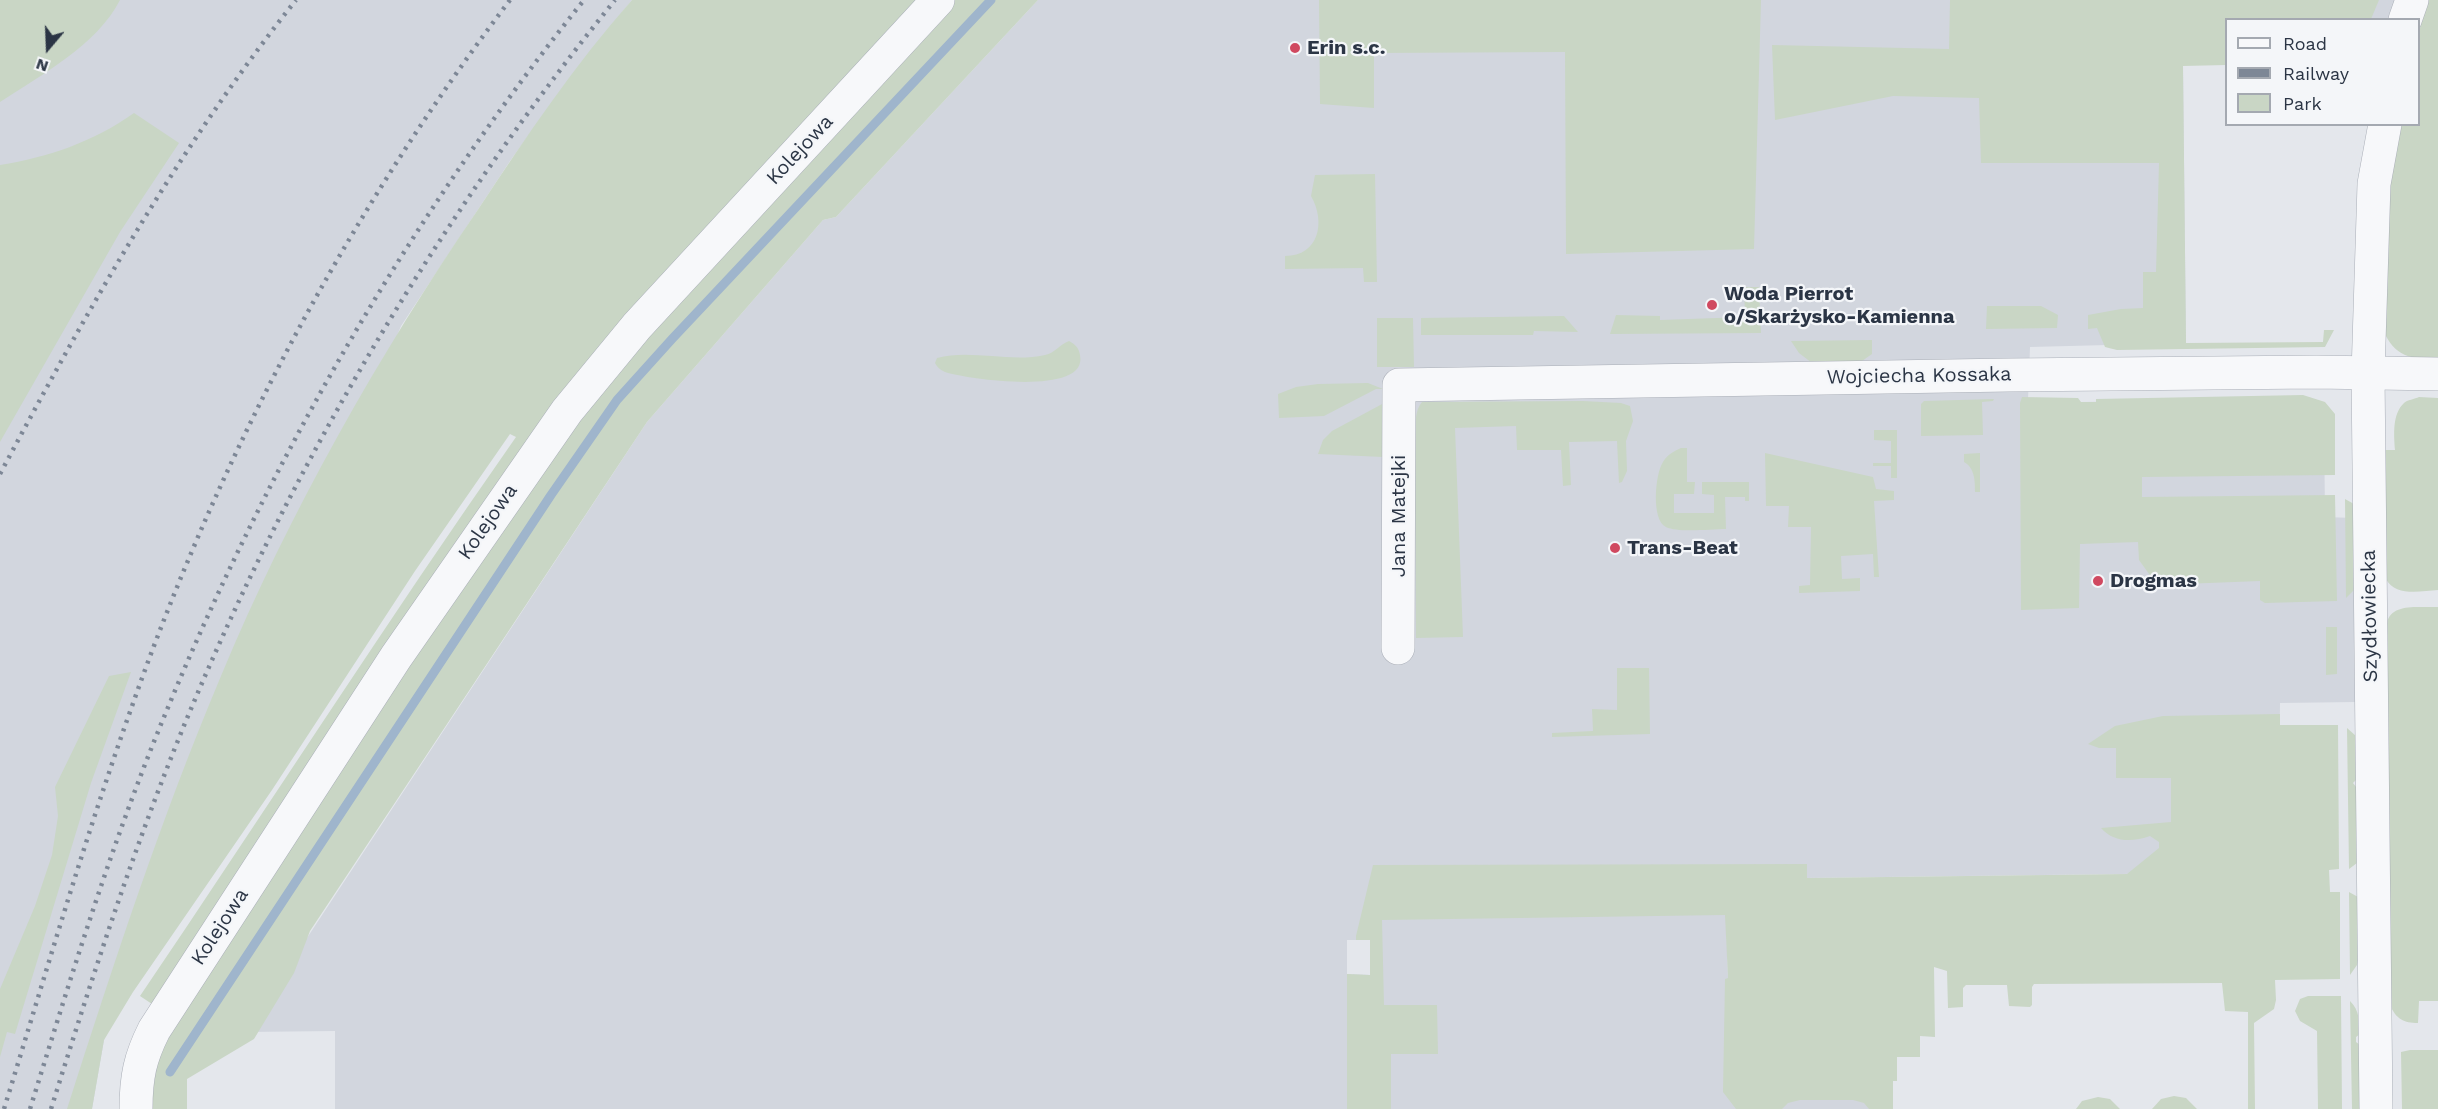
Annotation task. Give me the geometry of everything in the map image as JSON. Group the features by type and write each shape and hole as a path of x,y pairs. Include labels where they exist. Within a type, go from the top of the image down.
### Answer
{"street":[{"name":"Kolejowa","path":"136,1109 136,1089 141,1056 154,1030 326,764 538,450 637,326 938,0"},
{"path":"2406,18 2412,0"},
{"name":"Szydłowiecka","path":"2376,1109 2368,374 2374,184 2385,126"},
{"name":"Wojciecha Kossaka","path":"1399,385 1989,375 2438,374"},
{"name":"Jana Matejki","path":"1398,648 1399,385"}],"shaded area":[{"path":"0,0 632,0 565,85 510,161 401,326 104,1040 92,1109 0,1109"},
{"path":"1038,0 2409,0 2402,18 2225,18 2225,21 2183,66 2186,343 2030,347 2028,400 2081,402 2294,399 2324,420 2325,517 2354,518 2356,702 2280,703 2278,872 1806,878 1807,865 1726,915 1728,978 1884,1090 1884,1109 335,1109 335,1031 245,1032 647,422 823,220 836,217","holes":["1347,940 1370,940 1370,975 1347,974"]}],"green space":[{"path":"0,0 120,0 110,16 83,45 50,70 0,102"},
{"path":"632,0 923,0 628,318 155,1006 140,996 516,437 510,434 415,571 272,790 133,992 104,1040 92,1109 67,1109 139,891 178,783 248,615 306,494 371,378 442,264 552,101"},
{"path":"955,0 1038,0 836,217 823,220 647,422 310,931 294,973 254,1039 187,1079 187,1109 146,1109 152,1063 309,809 607,380"},
{"path":"1319,0 1761,0 1754,249 1566,254 1565,52 1374,53 1374,108 1320,104"},
{"path":"1950,0 2379,0 2371,18 2225,18 2225,65 2183,66 2186,343 2323,342 2324,330 2334,330 2325,347 2117,350 2105,347 2097,328 2088,329 2088,315 2143,308 2143,272 2156,272 2159,163 1981,163 1979,98 1893,96 1775,120 1772,45 1949,49"},
{"path":"2426,0 2438,0 2438,359 2404,355 2393,346 2383,330 2389,186 2399,126 2420,126 2420,28"},
{"path":"134,113 179,143 120,232 0,442 0,165 36,158 70,147 103,132"},
{"path":"1375,174 1377,282 1364,282 1363,268 1285,269 1285,256 1306,250 1316,236 1318,216 1311,196 1315,175"},
{"path":"1744,287 1759,287 1761,333 1610,334 1616,315 1660,316 1660,320 1745,317"},
{"path":"1987,306 2041,306 2058,315 2057,328 1986,329"},
{"path":"1564,316 1578,332 1534,331 1533,335 1421,335 1421,318"},
{"path":"1377,318 1413,318 1414,367 1377,367"},
{"path":"1872,340 1872,354 1862,361 1812,363 1799,353 1791,341"},
{"path":"1069,341 1073,343 1080,355 1078,368 1066,376 1047,381 999,381 957,375 945,372 935,363 937,358 963,355 1018,358 1045,355"},
{"path":"1368,383 1383,389 1376,389 1324,416 1279,418 1278,394 1296,387 1318,384"},
{"path":"2303,395 2325,402 2335,414 2335,475 2142,477 2142,497 2335,495 2337,601 2265,603 2260,600 2260,581 2157,585 2139,560 2138,542 2080,544 2079,608 2021,610 2020,403 2022,397 2078,398 2081,402 2096,402 2096,399"},
{"path":"2419,397 2438,398 2438,590 2409,592 2390,585 2386,579 2385,450 2395,450 2395,425 2400,408 2405,402"},
{"path":"1994,399 1982,402 1983,435 1921,436 1921,404 1924,401"},
{"path":"1583,401 1621,403 1630,406 1633,421 1626,441 1627,471 1622,482 1619,483 1617,441 1569,442 1571,485 1563,486 1561,450 1517,450 1516,426 1455,428 1463,637 1416,638 1415,437 1419,406 1422,402"},
{"path":"1384,403 1383,457 1318,454 1323,440 1332,431"},
{"path":"1874,430 1897,430 1897,478 1891,478 1891,466 1873,466 1873,463 1891,463 1891,441 1874,440"},
{"path":"1681,448 1687,448 1687,482 1695,482 1694,494 1674,494 1674,513 1714,513 1714,495 1702,494 1702,482 1749,482 1749,501 1745,501 1745,497 1725,497 1726,529 1678,530 1661,523 1656,507 1656,486 1660,468 1671,454"},
{"path":"1765,453 1873,477 1876,489 1894,491 1894,500 1874,501 1879,577 1874,577 1873,554 1841,556 1842,579 1860,578 1860,591 1799,593 1799,586 1810,585 1811,527 1788,527 1789,506 1766,506"},
{"path":"1980,453 1980,492 1975,492 1974,475 1964,462 1964,454"},
{"path":"2345,499 2354,504 2355,589 2346,598"},
{"path":"2438,607 2438,1001 2419,1001 2418,1023 2413,1023 2398,1017 2390,1005 2387,623 2390,616 2400,609"},
{"path":"2326,627 2337,627 2337,674 2326,675"},
{"path":"1617,668 1649,668 1650,734 1552,737 1552,733 1593,731 1592,709 1617,710"},
{"path":"131,672 91,783 15,1034 7,1032 0,1057 0,989 35,906 52,855 58,816 55,787 109,676"},
{"path":"2280,714 2280,725 2338,725 2339,869 2329,870 2330,892 2340,892 2340,979 2275,980 2274,1009 2254,1023 2255,1109 2248,1109 2248,1012 2225,1011 2222,983 2034,984 2030,1007 2009,1006 2007,985 1966,985 1963,988 1963,1007 1948,1008 1947,971 1934,967 1935,1037 1920,1036 1920,1057 1897,1057 1897,1081 1893,1081 1893,1109 1869,1109 1864,1103 1853,1100 1800,1100 1788,1103 1782,1109 1736,1109 1723,1092 1725,979 1728,978 1725,915 1382,920 1384,1005 1437,1005 1438,1054 1391,1054 1391,1109 1347,1109 1347,974 1370,975 1370,940 1356,940 1356,936 1373,865 1807,864 1807,878 2127,874 2159,848 2159,842 2150,836 2130,840 2118,839 2101,828 2171,822 2171,778 2116,778 2116,748 2099,748 2088,744 2115,726 2163,716"},
{"path":"2347,728 2356,736 2357,779 2353,783 2357,788 2357,863 2349,869"},
{"path":"2349,892 2358,897 2359,957 2350,975"},
{"path":"2308,996 2341,996 2342,1109 2318,1109 2317,1031 2300,1021 2295,1011 2300,999"},
{"path":"2350,1001 2356,1009 2359,1020 2360,1034 2356,1037 2356,1042 2360,1045 2361,1109 2352,1109"},
{"path":"2438,1050 2438,1109 2402,1109 2401,1052"},
{"path":"2174,1096 2186,1098 2197,1109 2152,1109 2161,1099"},
{"path":"2098,1097 2110,1099 2120,1109 2076,1109 2082,1101"}],"waterway":[{"path":"170,1072 551,495 617,400 991,0"}],"railway":[{"path":"0,474 101,290 137,230 213,113 296,0"},
{"path":"4,1109 97,808 166,615 205,522 247,430 342,251 395,165 451,81 510,0"},
{"path":"30,1109 92,912 126,814 205,621 250,527 348,344 403,254 460,167 520,83 584,0"},
{"path":"51,1109 113,917 164,775 225,631 271,535 320,441 373,348 429,258 488,170 550,84 615,0"}],"place":[{"name":"Erin s.c.","path":"1295,48"},
{"name":"Woda Pierrot o/Skarżysko-Kamienna","path":"1712,305"},
{"name":"Trans-Beat","path":"1615,548"},
{"name":"Drogmas","path":"2098,581"}]}
